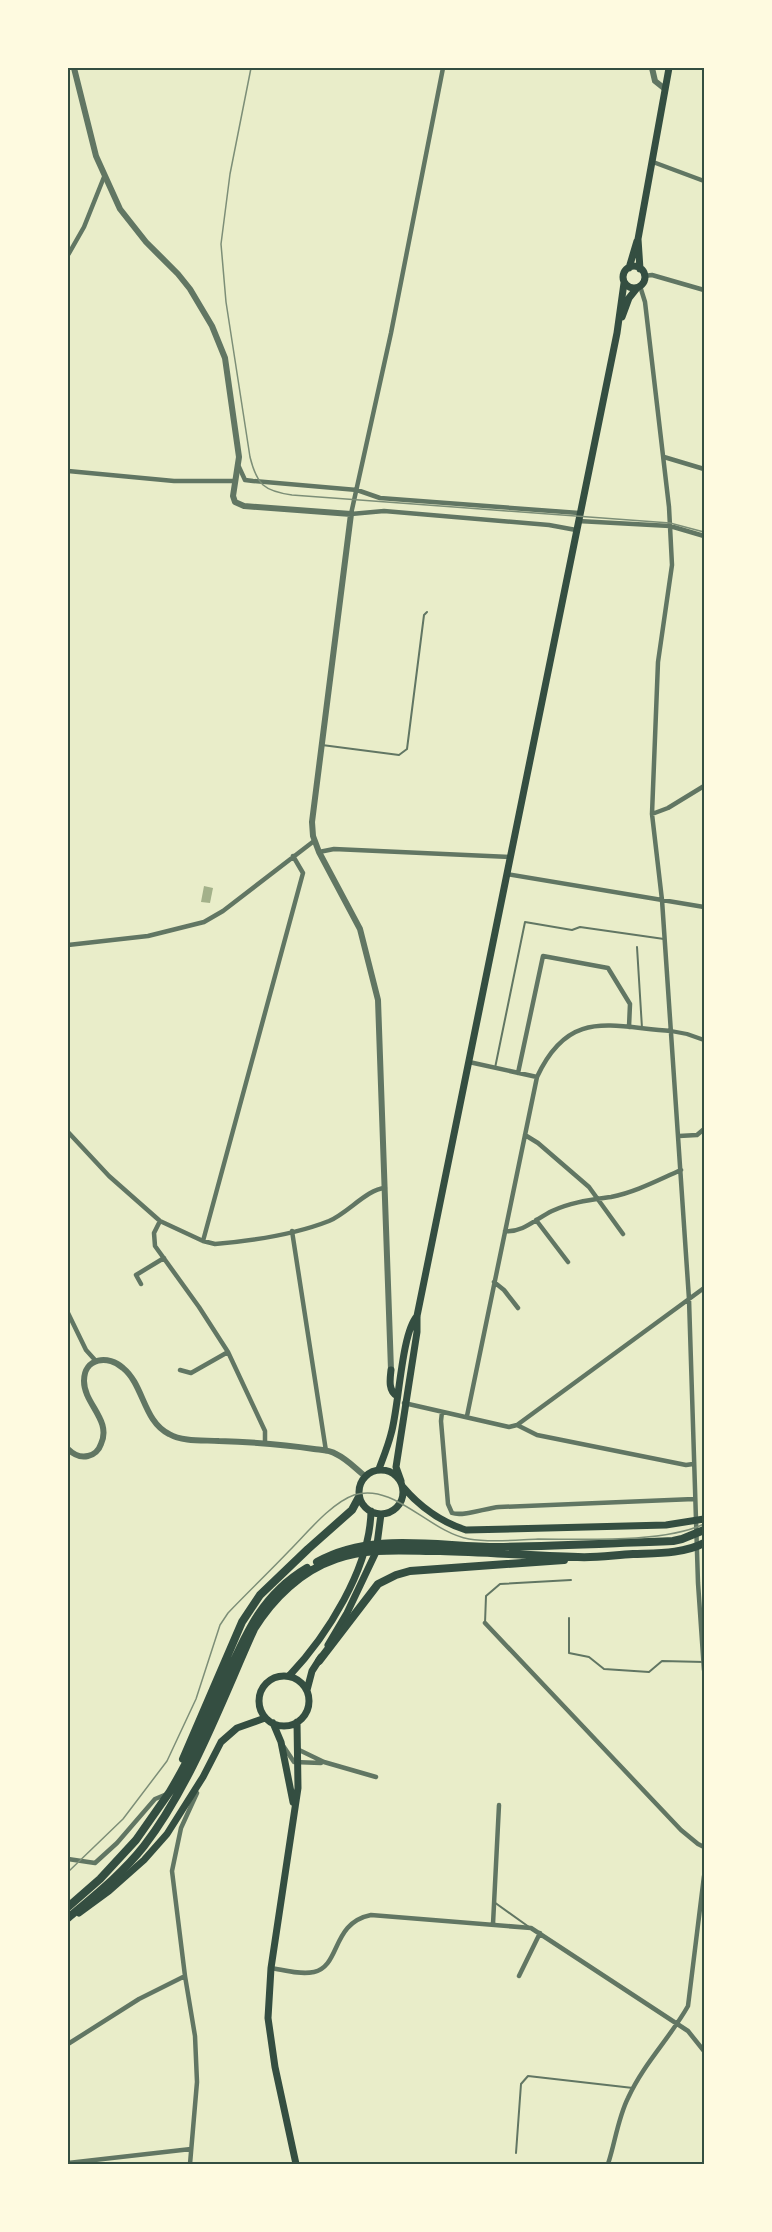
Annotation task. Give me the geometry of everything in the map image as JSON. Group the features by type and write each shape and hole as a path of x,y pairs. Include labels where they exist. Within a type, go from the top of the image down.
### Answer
{"main road":[{"path":"667,69 638,239 630,257 629,268 623,276 617,333 417,1316 417,1332 404,1403 396,1467 402,1484 404,1493 398,1506 381,1514 365,1507 358,1490 365,1476 379,1469 392,1472 402,1484 434,1515 450,1525 466,1530 666,1525 705,1519"},
{"path":"617,333 626,305 638,287 642,272 638,239"},
{"path":"629,268 634,267 642,272"},
{"path":"624,283 630,287 638,287"},
{"path":"379,1469 391,1435 412,1322 417,1316"},
{"path":"391,1370 392,1391 397,1396"},
{"path":"402,1372 404,1377 400,1401 404,1403"},
{"path":"169,1793 242,1622 260,1595 352,1510 359,1497"},
{"path":"289,1676 319,1638 350,1586 360,1564 370,1528 371,1511"},
{"path":"319,1661 347,1613 376,1552 381,1514"},
{"path":"68,1907 100,1880 136,1840 169,1793 198,1740 250,1624 272,1594 296,1575 334,1553 385,1547 495,1547 673,1541 701,1532"},
{"path":"385,1547 579,1557 675,1552 701,1545"},
{"path":"68,1920 124,1869 144,1845 177,1797 254,1629 264,1613 299,1579 352,1551"},
{"path":"307,1690 312,1671 368,1595 378,1584 396,1575 410,1570 550,1562 579,1557"},
{"path":"289,1676 296,1679 307,1690 309,1697 307,1711 297,1722 289,1725 273,1723 265,1718 259,1705 261,1690 275,1677 289,1676"},
{"path":"68,1920 110,1891 144,1860 167,1834 203,1777 221,1742 237,1728 265,1718"},
{"path":"296,2164 275,2067 268,2018 271,1968 298,1788 297,1722"},
{"path":"273,1723 281,1742 294,1805"}],"street":[{"path":"74,68 90,134 104,177 120,209 146,242 178,274 212,326 227,365 239,466 244,480 357,490 381,498 579,513"},
{"path":"391,1370 378,1000 360,929 314,841 312,822 351,514 391,333 443,68"},
{"path":"652,68 655,81 665,89"},
{"path":"652,162 705,181"},
{"path":"68,255 84,227 104,177"},
{"path":"642,272 705,290"},
{"path":"638,287 645,302 664,457 672,566 658,662 652,814 662,900 679,1136 689,1299 695,1521 701,1532 705,1670"},
{"path":"664,457 705,469"},
{"path":"239,466 233,496 235,502 244,506 351,514 384,511 549,525 576,530"},
{"path":"68,471 174,481 235,481"},
{"path":"578,521 670,526 705,536"},
{"path":"652,814 705,786"},
{"path":"68,945 148,936 204,922 223,911 314,841"},
{"path":"319,852 334,849 510,857"},
{"path":"203,1241 303,873 293,856"},
{"path":"507,874 705,907"},
{"path":"518,1073 543,956 608,968 630,1004 629,1026"},
{"path":"467,1416 537,1077 550,1053 572,1034 594,1026 629,1026 671,1031 705,1040"},
{"path":"469,1062 537,1077"},
{"path":"679,1136 697,1135 705,1129"},
{"path":"68,1132 109,1176 160,1221 203,1241 215,1244 233,1243 329,1221 349,1210 374,1190 385,1188"},
{"path":"525,1135 589,1187 623,1234"},
{"path":"505,1231 512,1232 565,1205 637,1190 681,1170"},
{"path":"536,1220 568,1262"},
{"path":"160,1221 154,1233 155,1246 228,1352 265,1431 265,1443"},
{"path":"292,1231 326,1451"},
{"path":"141,1284 136,1275 164,1258"},
{"path":"494,1282 504,1290 518,1308"},
{"path":"404,1403 509,1426 517,1425 705,1288"},
{"path":"68,1313 86,1350 95,1360"},
{"path":"180,1370 191,1373 228,1352"},
{"path":"68,1449 78,1456 88,1456 94,1453 102,1442 104,1425 88,1395 84,1381 89,1366 95,1360 104,1359 112,1360 125,1369 152,1418 159,1427 171,1435 198,1440 265,1443 326,1451 337,1454 365,1476"},
{"path":"442,1412 448,1504 452,1513 457,1515 484,1508 694,1499"},
{"path":"517,1425 537,1435 686,1465 693,1464"},
{"path":"485,1623 681,1830 705,1847"},
{"path":"281,1742 290,1759 298,1763 324,1762"},
{"path":"297,1749 324,1762 376,1777"},
{"path":"190,2164 197,2082 195,2036 172,1871 181,1828 203,1777"},
{"path":"68,1859 95,1863 117,1843 155,1799 169,1793"},
{"path":"492,1924 499,1806"},
{"path":"608,2164 624,2108 633,2088 649,2060 688,2006 705,1876"},
{"path":"271,1968 304,1973 322,1969 333,1956 344,1930 351,1923 370,1915 531,1929 677,2024 693,2036 705,2051"},
{"path":"519,1976 540,1933"},
{"path":"68,2044 139,1999 185,1976"},
{"path":"68,2163 191,2149"}],"lane":[{"path":"322,745 399,755 407,749 424,615 427,612"},
{"path":"495,1068 525,922 572,930 580,927 664,939"},
{"path":"637,947 642,1028"},
{"path":"485,1623 486,1596 500,1584 571,1580"},
{"path":"569,1618 569,1653 589,1657 604,1669 649,1672 662,1661 704,1662"},
{"path":"494,1902 531,1929"},
{"path":"516,2153 521,2084 528,2076 633,2088"}],"shaded area":[{"path":"204,886 213,888 210,903 201,902"}],"tram line":[{"path":"251,68 230,174 221,244 226,302 250,457 263,485 268,489 292,495 670,523 704,532"},
{"path":"68,1872 123,1819 167,1761 196,1699 220,1625 228,1613 319,1520 345,1499 369,1493 383,1495 454,1535 486,1541 623,1539 668,1534 704,1524"}]}
